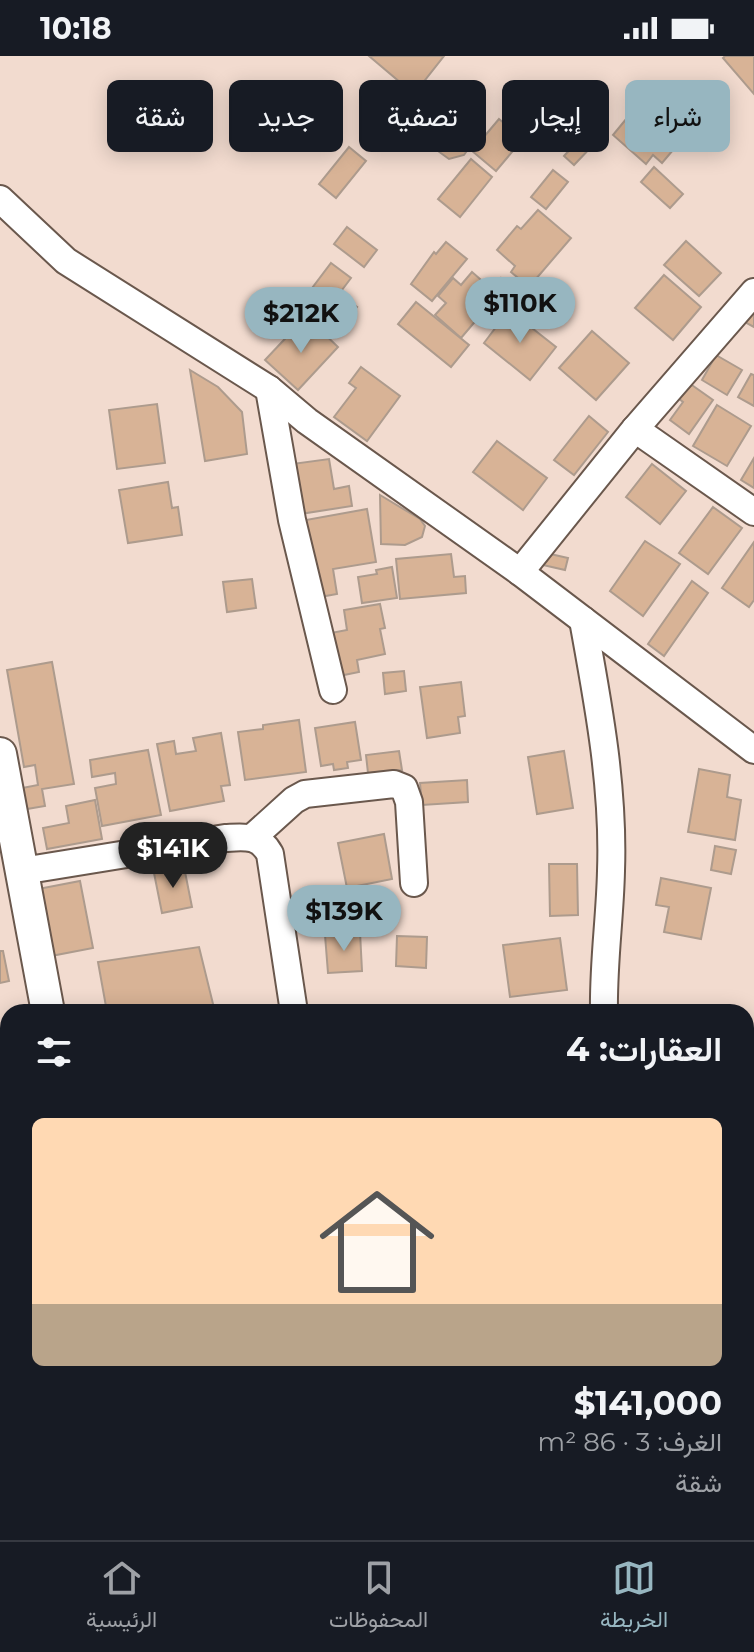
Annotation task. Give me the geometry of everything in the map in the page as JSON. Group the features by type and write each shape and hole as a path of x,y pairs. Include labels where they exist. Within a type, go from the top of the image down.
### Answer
{"street":[{"path":"0,199 66,261 269,389 307,421 520,572 754,750"},
{"path":"520,572 635,429 754,292"},
{"path":"269,389 292,520 333,690"},
{"path":"635,429 754,512"},
{"path":"583,620 601,719 610,795 611,871 603,969 604,1004"},
{"path":"0,754 47,1004"},
{"path":"253,837 305,794 394,784 404,788 409,802 414,883"},
{"path":"22,871 225,838 253,837 265,845 270,854 293,1004"}],"building":[{"path":"369,56 444,56 425,80 397,80"},
{"path":"754,56 754,94 723,58"},
{"path":"499,119 502,122 502,152 512,152 496,171 473,152 486,152 486,134"},
{"path":"625,120 625,146 613,135"},
{"path":"349,147 366,161 336,198 319,184"},
{"path":"439,152 466,152 464,155 449,159"},
{"path":"568,152 586,152 574,165 564,156"},
{"path":"632,152 671,152 662,163 653,155 646,164"},
{"path":"471,159 492,177 460,217 438,199"},
{"path":"654,167 683,194 670,208 641,182"},
{"path":"553,170 568,182 546,209 531,197"},
{"path":"538,210 571,238 529,287 511,272 515,266 497,250 517,226 521,229"},
{"path":"347,227 377,250 364,267 334,244"},
{"path":"686,241 721,273 699,296 664,265"},
{"path":"446,242 467,259 432,301 411,284 434,252 436,254"},
{"path":"331,263 351,278 339,294 357,307 334,336 297,308"},
{"path":"472,272 503,299 489,315 484,311 461,338 435,315 446,303 438,296 453,278 461,285"},
{"path":"664,275 701,307 673,340 635,308"},
{"path":"501,278 520,294 512,304 493,289"},
{"path":"416,302 469,345 451,367 398,324"},
{"path":"509,310 556,347 530,380 484,343"},
{"path":"754,310 754,327 745,322"},
{"path":"299,324 308,332 315,325 338,347 298,390 265,360"},
{"path":"592,331 629,363 596,400 559,368"},
{"path":"716,355 742,370 727,395 702,380"},
{"path":"361,367 400,396 367,441 334,417 356,388 349,383"},
{"path":"190,370 218,387 242,412 247,454 205,461"},
{"path":"751,374 754,375 754,406 738,397"},
{"path":"689,383 713,400 689,434 670,420 683,402 678,398"},
{"path":"157,404 165,463 117,469 109,410"},
{"path":"717,405 751,426 727,466 693,446"},
{"path":"589,416 608,432 574,475 554,460"},
{"path":"497,441 547,478 523,510 473,472"},
{"path":"754,458 754,488 741,480"},
{"path":"329,459 334,489 349,486 352,506 300,514 292,464"},
{"path":"652,464 686,491 660,524 626,497"},
{"path":"168,482 172,508 178,507 182,535 128,543 119,490"},
{"path":"380,495 420,519 425,526 422,537 405,545 381,544"},
{"path":"713,507 742,528 708,574 679,553"},
{"path":"367,509 376,562 333,569 337,594 320,597 306,520"},
{"path":"645,541 680,564 643,616 610,591"},
{"path":"754,542 754,600 749,607 722,588"},
{"path":"546,553 568,558 565,570 543,565"},
{"path":"451,554 454,577 465,576 466,593 400,599 396,559"},
{"path":"392,567 397,598 362,603 358,577 377,574 376,570"},
{"path":"252,579 256,608 227,612 223,582"},
{"path":"692,581 708,593 664,656 648,644"},
{"path":"380,604 385,628 380,629 385,654 357,660 359,672 339,676 331,633 347,630 344,610"},
{"path":"52,662 74,784 42,789 45,806 21,810 17,789 38,785 35,765 24,767 7,670"},
{"path":"404,671 406,691 385,694 383,673"},
{"path":"461,682 465,716 458,717 460,733 427,738 420,687"},
{"path":"299,720 306,772 245,780 238,732"},
{"path":"355,722 361,760 347,762 348,768 334,770 333,764 321,766 315,728"},
{"path":"221,733 230,785 221,786 224,801 170,811 157,744 174,741 176,754 196,751 193,738"},
{"path":"148,750 161,815 102,826 95,788 116,784 115,773 92,777 90,760"},
{"path":"399,751 402,770 368,773 366,755"},
{"path":"564,751 573,808 537,814 528,757"},
{"path":"699,769 730,775 727,797 741,800 735,840 688,832"},
{"path":"467,780 468,802 422,805 420,783"},
{"path":"95,800 102,839 47,849 43,828 69,823 66,806"},
{"path":"384,834 392,879 347,888 338,843"},
{"path":"715,846 736,850 731,874 711,870"},
{"path":"549,864 577,864 578,915 550,916"},
{"path":"184,867 192,907 162,913 154,873"},
{"path":"661,878 711,888 701,939 664,932 669,907 656,905"},
{"path":"80,881 93,948 51,956 38,889"},
{"path":"375,908 397,910 396,923 374,921"},
{"path":"360,932 362,971 328,973 325,935"},
{"path":"397,936 427,937 426,968 396,966"},
{"path":"560,938 567,990 510,997 503,945"},
{"path":"199,947 213,1004 106,1004 98,962"},
{"path":"0,951 3,951 9,981 0,983"}]}
